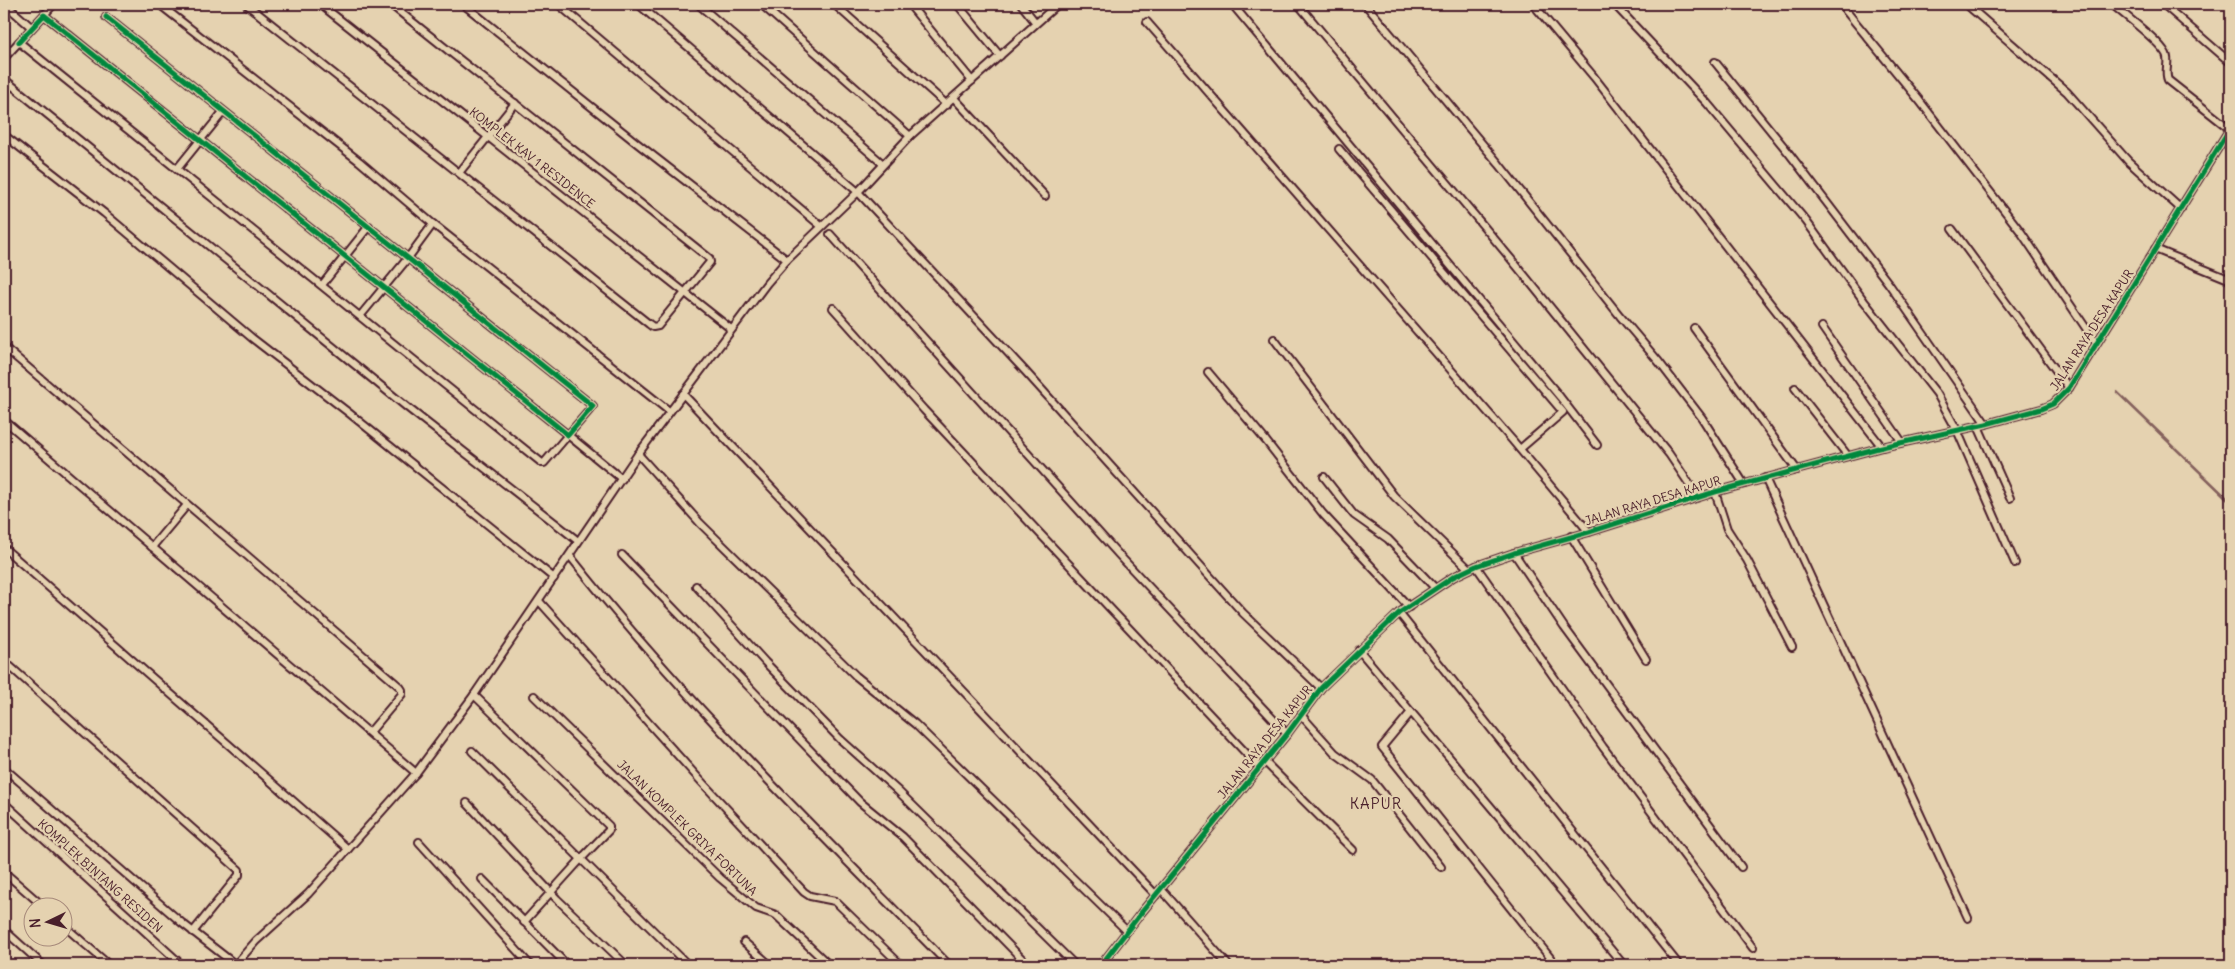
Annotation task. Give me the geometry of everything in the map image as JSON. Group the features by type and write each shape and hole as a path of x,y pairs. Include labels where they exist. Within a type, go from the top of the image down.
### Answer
{"street":[{"path":"5,4 31,27"},
{"path":"5,57 54,4"},
{"path":"159,4 359,161 433,224 669,411"},
{"path":"246,4 653,327 658,326 710,262 709,258 390,4"},
{"name":"KOMPLEK KAV 1 RESIDENCE","path":"320,4 731,329"},
{"path":"463,4 787,260"},
{"path":"558,4 821,226"},
{"path":"638,4 858,192 1025,371 1243,613 1321,688"},
{"path":"698,4 883,164"},
{"path":"761,4 910,136"},
{"path":"834,4 947,105"},
{"path":"909,4 972,81"},
{"path":"957,4 1000,56"},
{"path":"1021,4 1036,23"},
{"path":"4,768 193,932 235,965 256,941 308,894 416,773 474,695 669,411 731,329 787,260 858,192 910,136 1058,4"},
{"path":"1232,4 1597,445"},
{"path":"1298,4 1510,258 1663,447 1698,498"},
{"path":"1533,4 1594,77 1882,447"},
{"path":"1614,4 1707,104 1806,221 1864,301 1937,394 1958,430 2015,563"},
{"path":"1966,4 2067,92 2128,161 2181,209"},
{"path":"2112,4 2160,46 2167,58 2165,70 2168,80 2230,128"},
{"path":"2163,4 2231,63"},
{"path":"1366,5 1499,164 1659,362 1702,418 1744,484"},
{"path":"1846,11 1920,100 2021,232 2096,343"},
{"path":"44,15 622,479"},
{"path":"19,42 544,463 593,406 106,17"},
{"path":"1147,22 1520,449 1589,532"},
{"path":"1715,62 1800,167 1889,284 1986,424"},
{"path":"4,79 386,390 578,541"},
{"path":"954,98 1045,196"},
{"path":"459,173 515,103"},
{"path":"177,169 223,112"},
{"name":"JALAN RAYA DESA KAPUR","path":"1105,964 1127,931 1287,734 1321,688 1399,613 1436,588 1469,569 1514,552 1589,532 1765,478 1902,442 1986,424 2047,407 2061,397 2069,388 2230,128"},
{"path":"4,135 104,213 252,338 350,413 554,578"},
{"path":"1339,149 1563,412 1520,449"},
{"path":"361,315 433,224"},
{"path":"322,285 369,226"},
{"path":"1952,229 2069,388"},
{"path":"830,234 1119,556 1287,734"},
{"path":"2155,249 2231,280"},
{"path":"833,308 924,410 1259,767"},
{"path":"1822,327 1902,442"},
{"path":"1694,328 1797,470"},
{"path":"1274,339 1394,496 1469,569"},
{"path":"4,347 400,687 402,694 370,732"},
{"path":"1208,372 1266,441 1323,514 1409,606"},
{"path":"1795,388 1848,456"},
{"path":"683,394 1228,965"},
{"path":"4,420 416,773"},
{"path":"1978,426 2010,498"},
{"path":"638,454 700,523 856,676 915,724 1127,931"},
{"path":"1324,477 1354,515 1388,539 1436,588"},
{"path":"1765,478 1968,918"},
{"path":"1715,492 1727,528 1747,560 1792,646"},
{"path":"152,547 187,505"},
{"path":"1571,536 1646,658"},
{"path":"4,548 348,849"},
{"path":"1514,552 1564,627 1741,867"},
{"path":"622,555 860,802 903,837 1028,965"},
{"path":"570,556 652,656 948,965"},
{"path":"1476,566 1603,747 1753,948"},
{"path":"696,586 758,655 840,739 898,791 1075,965"},
{"path":"539,600 726,809 804,892 810,896 835,901 901,965"},
{"path":"1399,613 1679,965"},
{"path":"1359,650 1622,963"},
{"path":"4,661 239,870 239,875 193,932"},
{"path":"474,695 609,826 609,830 524,922"},
{"name":"JALAN KOMPLEK GRIYA FORTUNA","path":"534,696 720,878 756,908 776,915 830,965"},
{"path":"1411,712 1382,747 1556,965"},
{"path":"1301,715 1335,753 1372,780 1441,867"},
{"path":"472,751 688,965"},
{"path":"1264,760 1353,850"},
{"name":"KOMPLEK BINTANG RESIDEN","path":"4,802 182,965"},
{"path":"466,803 552,893 626,965"},
{"path":"419,842 530,965"},
{"path":"4,872 32,896"},
{"path":"482,879 567,965"},
{"path":"4,930 43,965"},
{"path":"72,933 109,965"},
{"path":"744,942 770,965"}],"waterway":[{"path":"2117,392 2231,502"}],"cycle path":[{"path":"19,42 44,15 568,435 593,406 106,17"},
{"path":"1101,965 1287,734 1321,688 1399,613 1453,577 1476,566 1514,553 1589,532 1715,492 1882,447 1986,424 2053,404 2069,388 2231,127"}],"district":[{"name":"KAPUR","path":"1376,804"}]}
